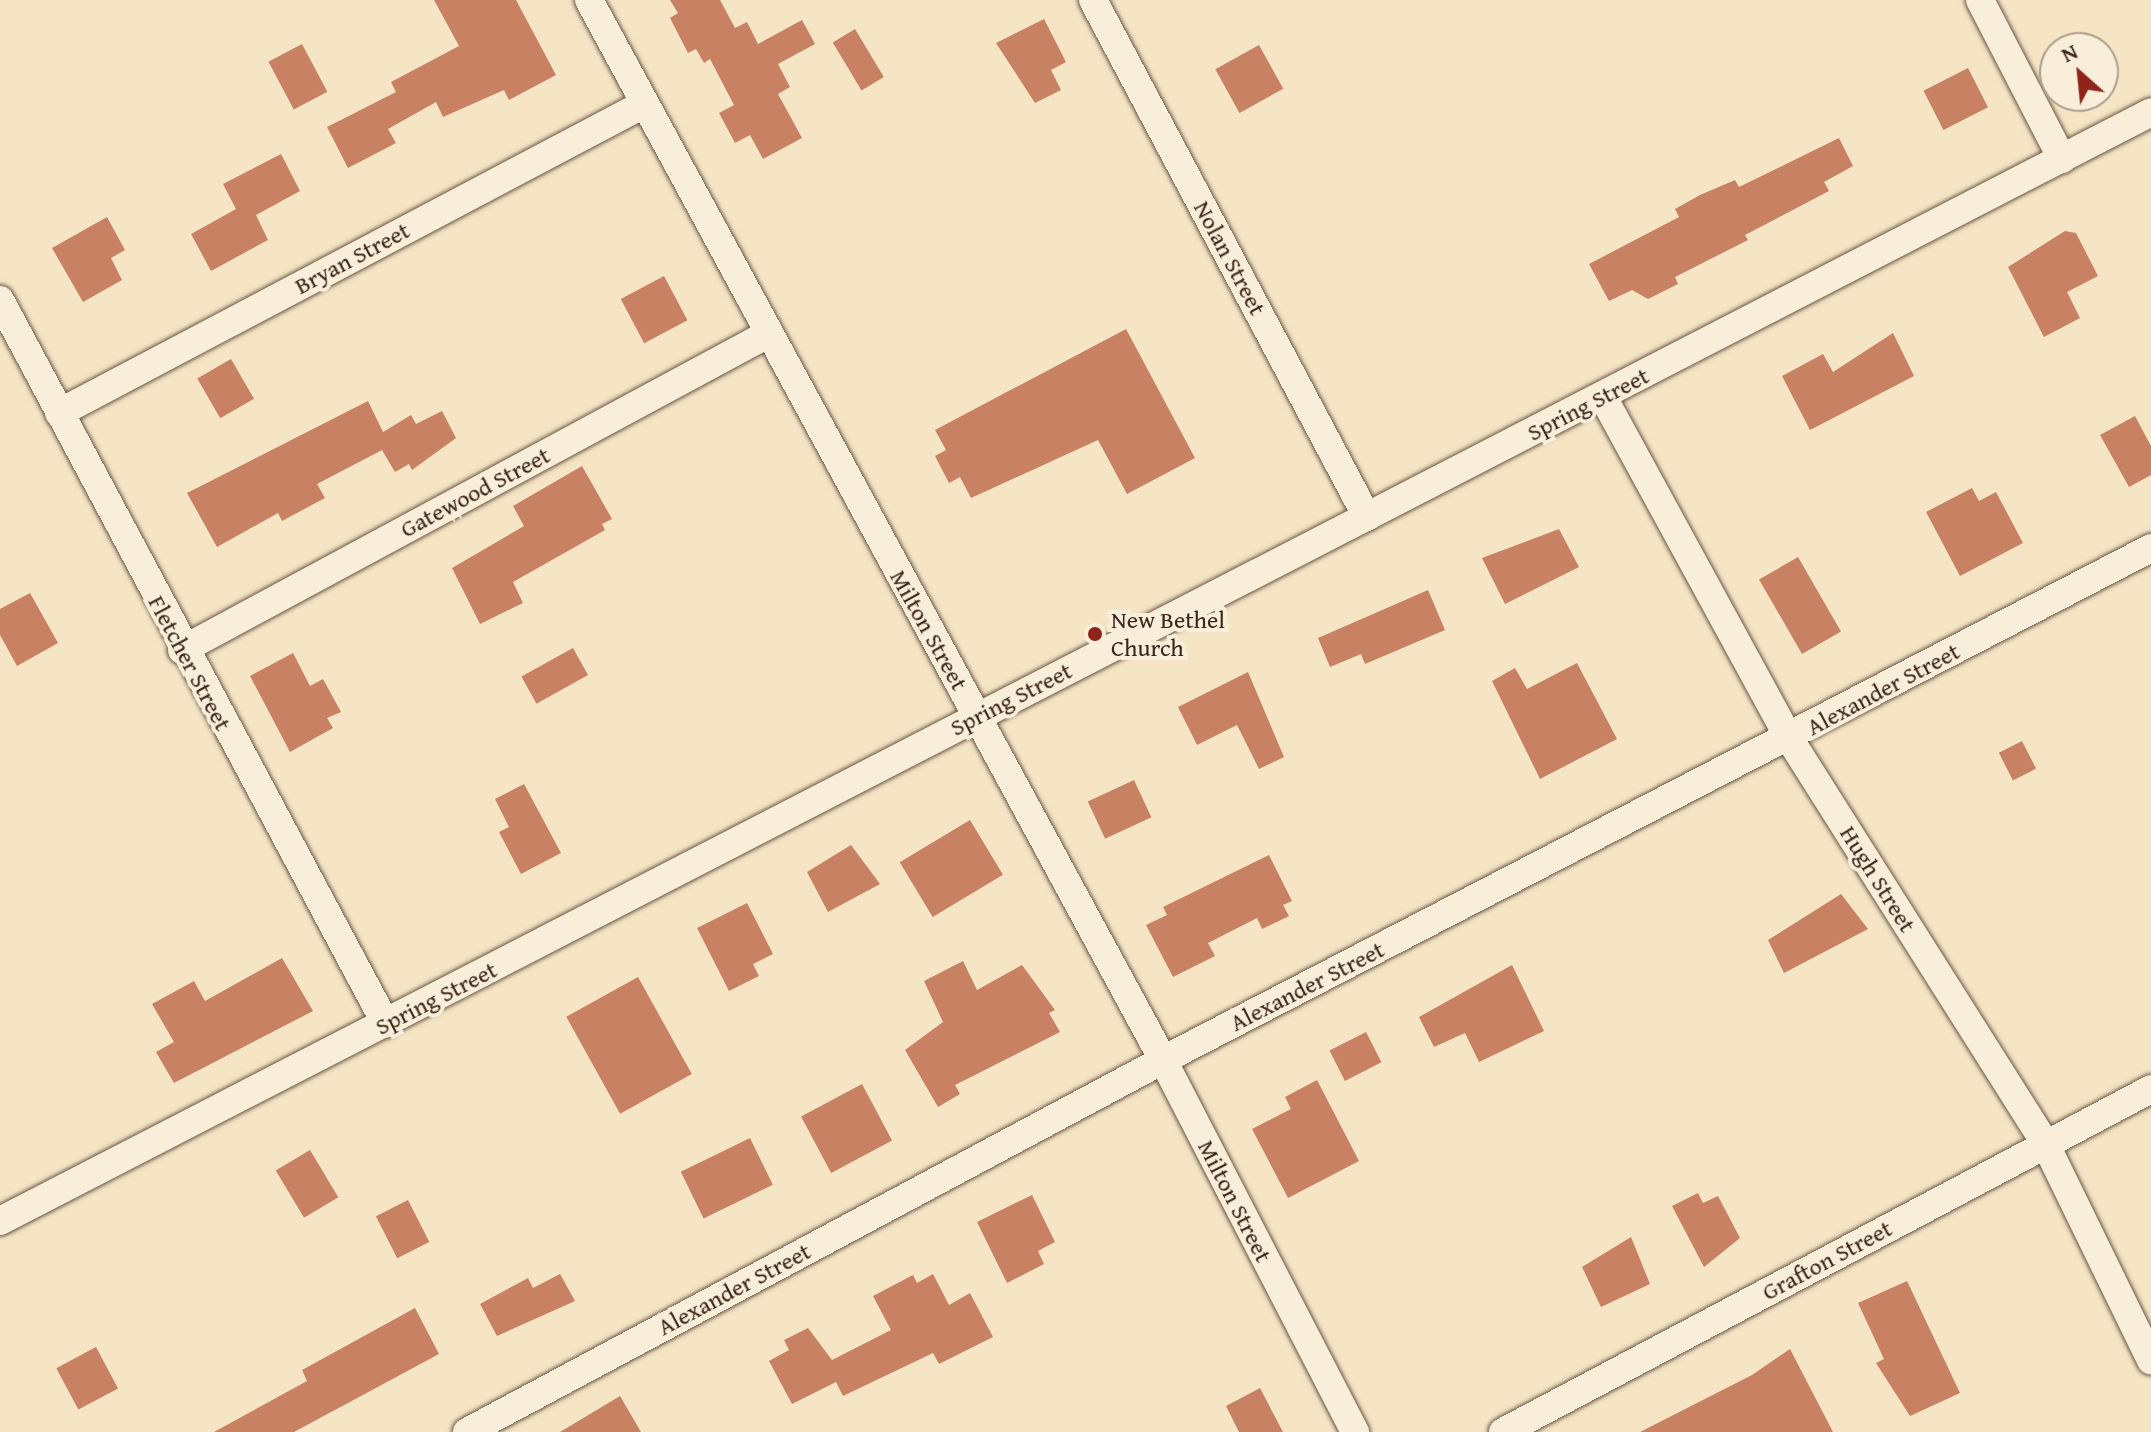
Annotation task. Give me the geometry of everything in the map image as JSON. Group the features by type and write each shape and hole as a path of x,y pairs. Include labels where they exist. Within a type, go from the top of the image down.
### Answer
{"street":[{"name":"Milton Street","path":"589,0 1163,1060 1355,1432"},
{"name":"Nolan Street","path":"1093,0 1367,517"},
{"path":"1980,0 2062,159"},
{"name":"Bryan Street","path":"59,413 644,104"},
{"name":"Spring Street","path":"0,1221 2151,112"},
{"name":"Fletcher Street","path":"0,300 182,650 386,1024"},
{"name":"Gatewood Street","path":"182,650 768,334"},
{"name":"Hugh Street","path":"1603,397 1789,738 2045,1143 2151,1360"},
{"name":"Alexander Street","path":"467,1432 1163,1060 2151,548"},
{"name":"Grafton Street","path":"1503,1432 2151,1089"}],"building":[{"path":"434,0 516,0 556,75 509,100 504,90 443,117 436,102 388,129 396,143 348,168 327,127 396,92 391,82 459,46"},
{"path":"670,0 720,0 735,28 747,22 758,44 802,20 815,44 778,64 790,87 778,94 802,138 763,159 750,135 735,143 719,113 734,105 710,59 704,63 696,49 688,53 670,18 678,13"},
{"path":"1044,19 1066,62 1051,70 1061,90 1035,103 996,43"},
{"path":"855,29 884,77 862,90 833,42"},
{"path":"302,44 327,92 294,110 268,62"},
{"path":"1259,45 1283,89 1240,113 1215,69"},
{"path":"1968,68 1988,107 1943,130 1923,91"},
{"path":"1839,138 1853,166 1824,182 1829,191 1745,235 1748,240 1675,277 1678,284 1648,299 1632,290 1609,301 1589,264 1679,217 1675,209 1700,195 1735,180 1739,187"},
{"path":"281,154 300,191 256,215 268,240 211,271 191,234 236,209 223,184"},
{"path":"107,217 125,250 111,258 122,280 83,302 52,248"},
{"path":"2065,231 2076,233 2098,276 2067,292 2080,318 2044,337 2008,267"},
{"path":"664,276 687,320 644,343 621,299"},
{"path":"1126,329 1195,458 1127,494 1098,440 971,498 960,477 949,483 935,456 946,450 935,430"},
{"path":"1893,333 1914,376 1810,430 1782,376 1823,354 1833,372"},
{"path":"231,359 254,399 220,418 197,379"},
{"path":"368,401 383,432 411,415 416,424 442,411 456,438 412,470 409,464 395,472 382,450 317,484 325,498 282,521 278,513 217,547 187,493"},
{"path":"2135,416 2151,446 2151,475 2129,487 2100,435"},
{"path":"582,466 612,519 602,524 605,530 513,582 523,603 480,624 452,568 524,526 513,506"},
{"path":"1972,488 1979,501 1996,492 2023,543 1960,576 1926,512"},
{"path":"1559,529 1579,567 1505,604 1482,558"},
{"path":"1798,557 1841,631 1802,654 1759,580"},
{"path":"1428,590 1445,630 1365,664 1361,654 1330,667 1318,638"},
{"path":"30,593 58,643 17,666 0,635 0,609"},
{"path":"573,648 588,675 536,704 521,677"},
{"path":"293,653 310,686 323,679 341,712 327,718 333,728 290,752 250,676"},
{"path":"1577,663 1617,739 1540,779 1492,681 1515,668 1527,689"},
{"path":"1248,672 1284,757 1259,769 1237,725 1197,745 1178,707"},
{"path":"2022,741 2036,769 2013,780 1999,753"},
{"path":"1134,780 1151,817 1105,839 1088,802"},
{"path":"524,784 561,853 521,874 499,832 509,827 495,799"},
{"path":"970,820 1003,875 933,917 900,862"},
{"path":"851,845 880,884 828,912 807,872"},
{"path":"1269,855 1292,901 1283,905 1289,916 1262,929 1257,918 1208,943 1215,956 1173,977 1146,925 1167,915 1163,907"},
{"path":"1841,894 1868,929 1784,973 1768,940"},
{"path":"747,903 773,954 753,964 759,976 729,991 697,928"},
{"path":"282,958 313,1011 174,1083 156,1052 174,1042 152,1004 194,981 205,1001"},
{"path":"963,961 977,990 1022,965 1055,1010 1049,1013 1060,1032 955,1085 960,1094 938,1107 905,1050 943,1022 924,981"},
{"path":"1512,965 1544,1031 1479,1062 1465,1033 1434,1047 1419,1017"},
{"path":"638,977 692,1074 620,1114 566,1017"},
{"path":"1366,1032 1381,1062 1345,1081 1329,1051"},
{"path":"1317,1080 1359,1161 1288,1198 1252,1129 1291,1109 1285,1097"},
{"path":"862,1084 892,1141 831,1173 801,1116"},
{"path":"750,1138 773,1185 704,1218 681,1172"},
{"path":"310,1150 338,1197 304,1218 276,1171"},
{"path":"1698,1193 1703,1203 1718,1196 1740,1238 1704,1267 1672,1206"},
{"path":"1032,1195 1055,1242 1038,1251 1044,1264 1007,1283 977,1222"},
{"path":"408,1200 429,1242 397,1258 376,1216"},
{"path":"1631,1237 1650,1284 1601,1307 1582,1267"},
{"path":"560,1274 575,1301 497,1336 480,1304 528,1278 533,1288"},
{"path":"933,1274 949,1305 970,1293 993,1337 939,1364 933,1353 843,1396 836,1382 792,1404 769,1361 789,1350 784,1340 808,1328 832,1360 891,1330 873,1296 913,1275 917,1283"},
{"path":"1907,1281 1960,1393 1910,1416 1876,1363 1884,1359 1858,1303"},
{"path":"415,1308 439,1354 294,1432 214,1432 307,1381 302,1370"},
{"path":"96,1347 118,1388 78,1410 56,1368"},
{"path":"1790,1349 1833,1432 1640,1432 1752,1375"},
{"path":"1260,1388 1283,1432 1239,1432 1226,1406"},
{"path":"620,1396 641,1432 560,1432"}],"place":[{"name":"New Bethel Church","path":"1095,634"}]}
